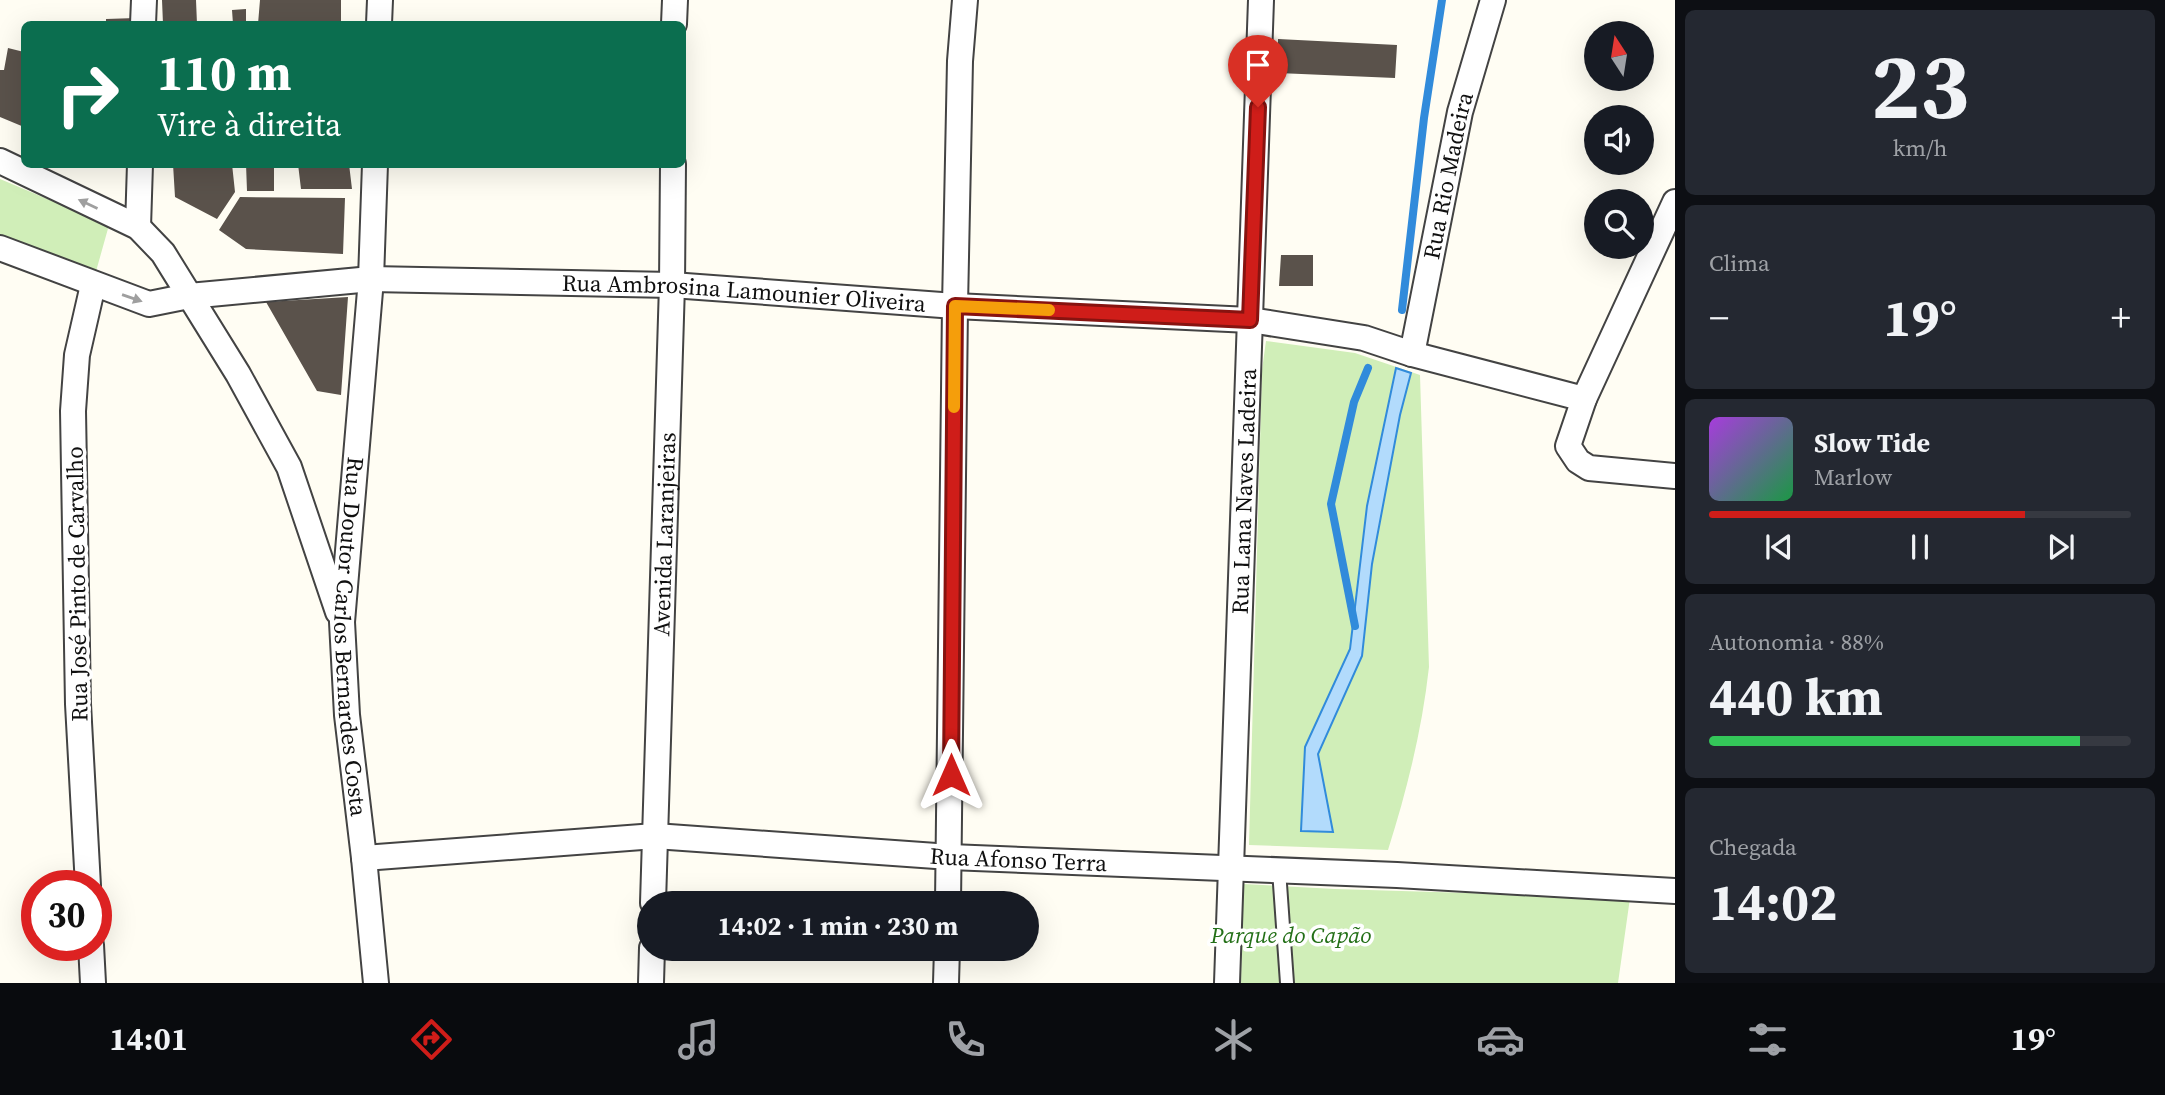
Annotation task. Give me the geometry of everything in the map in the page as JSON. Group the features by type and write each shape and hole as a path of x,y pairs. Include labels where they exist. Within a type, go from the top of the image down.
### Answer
{"street":[{"path":"144,0 144,21"},
{"path":"379,21 380,0"},
{"path":"674,0 674,21"},
{"path":"949,891 955,306 960,61 965,0"},
{"name":"Rua Lana Naves Ladeira","path":"1227,983 1261,0"},
{"name":"Rua Rio Madeira","path":"1412,354 1460,112 1493,0"},
{"path":"0,161 138,228 163,253 238,374 289,467 342,622"},
{"path":"138,228 140,168"},
{"name":"Rua Doutor Carlos Bernardes Costa","path":"375,168 371,279 342,622 347,715 376,983"},
{"name":"Avenida Laranjeiras","path":"654,891 672,285 673,168"},
{"path":"1675,202 1584,399 1568,446 1578,461 1589,468 1675,476"},
{"name":"Rua Ambrosina Lamounier Oliveira","path":"0,248 149,304 190,296 371,279 672,285 955,306 1250,320 1364,338 1412,354 1584,399"},
{"name":"Rua José Pinto de Carvalho","path":"87,870 78,704 73,411 77,355 93,285"},
{"name":"Rua Afonso Terra","path":"364,858 656,836 950,857 1279,870 1675,891"},
{"path":"92,961 93,983"},
{"path":"651,983 652,961"},
{"path":"946,983 947,961"}],"lane":[{"path":"1279,870 1287,983"}],"green space":[{"path":"0,179 109,225 95,275 0,241"},
{"path":"1266,341 1355,353 1420,375 1429,667 1413,760 1388,850 1249,845 1262,370"},
{"name":"Parque do Capão","path":"1243,884 1630,898 1618,983 1241,983"}],"water":[{"path":"1396,368 1411,373 1400,415 1372,564 1362,656 1318,754 1333,832 1301,831 1305,747 1350,649 1367,506"}],"building":[{"path":"162,0 196,0 197,21 163,21"},
{"path":"260,0 341,0 341,21 258,21"},
{"path":"246,9 246,21 233,21 232,10"},
{"path":"136,18 136,21 106,19"},
{"path":"1278,39 1397,45 1395,78 1278,73"},
{"path":"8,48 21,51 21,126 0,117 0,70 4,70"},
{"path":"173,168 232,168 235,192 217,219 175,197"},
{"path":"246,168 274,168 274,191 247,191"},
{"path":"298,168 349,168 352,189 301,189"},
{"path":"240,197 345,198 343,254 246,249 219,230"},
{"path":"1281,255 1313,255 1313,286 1279,286"},
{"path":"348,297 341,395 317,391 266,302"}],"waterway":[{"path":"1402,310 1424,118 1442,0"},
{"path":"1355,626 1331,504 1354,402 1368,368"}],"slow traffic":[{"path":"954,407 955,306 1049,310"}],"route":[{"path":"951,775 955,306 1250,320 1258,107"}]}
